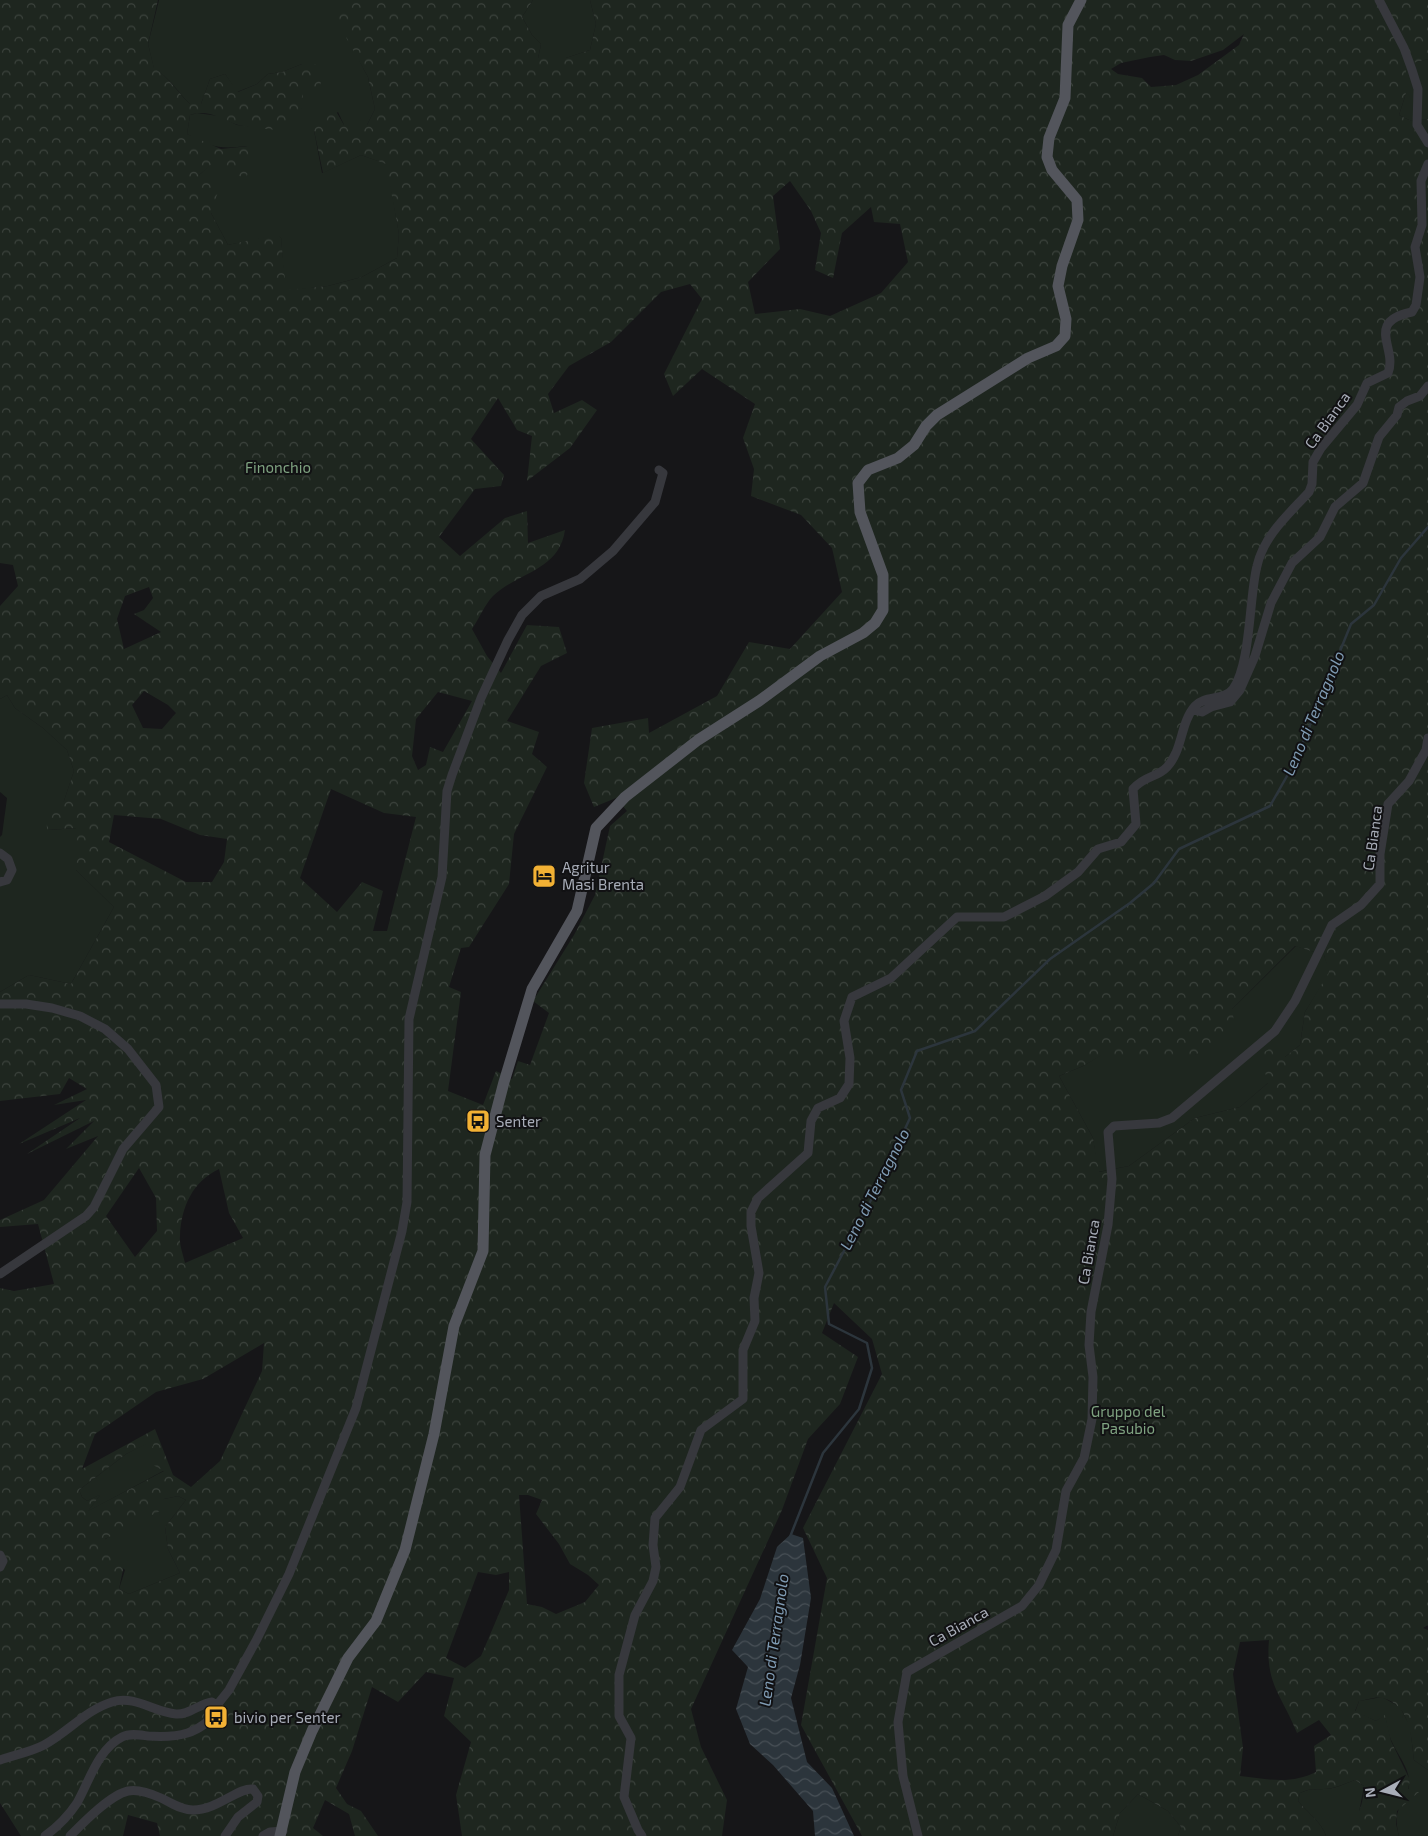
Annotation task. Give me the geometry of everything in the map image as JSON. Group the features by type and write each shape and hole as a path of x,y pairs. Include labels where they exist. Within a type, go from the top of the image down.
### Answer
{"main road":[{"path":"281,1833 295,1772 316,1722 348,1658 376,1621 405,1550 434,1434 454,1326 483,1250 485,1155 504,1082 532,988 577,911 596,828 626,797 698,740 759,701 820,656 863,633 875,623 883,610 883,575 860,512 858,482 868,470 898,458 914,445 926,426 937,415 1028,358 1056,346 1066,336 1066,319 1058,286 1062,266 1078,220 1076,200 1052,170 1047,158 1049,138 1065,98 1068,25 1081,0"}],"street":[{"path":"1379,0 1404,48 1412,70 1418,89 1417,125 1428,144"},
{"name":"Ca Bianca","path":"1194,710 1194,706 1201,702 1222,697 1232,690 1246,649 1257,565 1267,538 1309,492 1312,484 1313,462 1321,448 1357,405 1368,383 1388,373 1392,365 1385,341 1388,324 1396,315 1412,312 1416,305 1420,277 1415,247 1422,225 1421,181 1428,164"},
{"path":"642,1836 624,1797 631,1738 619,1716 619,1675 635,1615 654,1581 656,1567 653,1545 655,1518 680,1487 701,1430 743,1399 743,1350 755,1321 754,1298 760,1273 751,1226 751,1212 758,1198 808,1153 811,1121 818,1108 840,1098 849,1084 850,1058 844,1021 852,997 891,978 956,917 1004,917 1045,896 1078,872 1098,849 1121,842 1136,824 1133,789 1141,779 1154,776 1167,768 1177,752 1187,716 1194,710 1202,712 1211,707 1230,702 1240,690 1255,656 1271,603 1292,563 1320,537 1335,507 1363,483 1379,437 1397,415 1399,407 1407,401 1420,396 1428,386"},
{"path":"44,1836 76,1805 94,1769 107,1750 121,1737 134,1734 182,1736 206,1724 218,1709 217,1705 228,1690 257,1640 289,1574 356,1408 402,1231 407,1202 409,1019 442,877 447,791 452,775 481,698 522,615 542,596 580,580 614,551 655,502 663,473 659,470"},
{"name":"Ca Bianca","path":"918,1836 903,1776 898,1722 907,1672 1022,1606 1039,1585 1056,1550 1066,1491 1084,1458 1092,1419 1093,1377 1089,1345 1091,1312 1108,1225 1111,1188 1108,1132 1114,1126 1158,1123 1172,1118 1275,1031 1295,1001 1332,925 1361,905 1380,884 1380,854 1388,804 1409,781 1426,750 1428,738"},
{"path":"0,853 8,859 12,870 7,880 0,882"},
{"path":"0,1004 26,1004 52,1008 80,1016 105,1029 128,1049 156,1085 158,1107 123,1149 94,1208 86,1216 0,1274"},
{"path":"0,1556 3,1562 0,1567"},
{"path":"0,1760 44,1745 97,1707 115,1701 131,1700 174,1714 191,1711 203,1703 212,1702 217,1705"},
{"path":"70,1836 114,1798 128,1791 145,1792 175,1807 193,1810 215,1806 241,1790 253,1789 258,1796 257,1802 238,1817 225,1836"},
{"path":"263,1836 270,1832 281,1833"}],"green space":[{"path":"0,0 158,0 148,44 154,68 190,104 201,104 210,79 225,74 238,92 257,84 268,74 282,72 302,64 318,64 321,85 315,95 303,91 302,108 297,122 289,127 266,129 252,127 235,124 213,115 196,113 190,115 187,134 221,149 249,146 252,159 246,179 212,164 199,175 219,189 211,213 228,245 278,234 281,238 286,290 328,286 362,277 397,258 399,234 386,164 361,155 323,173 314,130 330,101 344,125 367,125 375,109 368,77 337,21 343,0 533,0 522,17 532,35 541,44 538,58 566,58 590,50 596,24 590,0 1428,0 1428,59 1406,65 1406,93 1399,115 1411,121 1428,119 1428,1625 1423,1628 1428,1630 1428,1770 1414,1760 1408,1723 1399,1708 1392,1702 1383,1698 1359,1701 1355,1711 1376,1721 1385,1715 1391,1741 1410,1780 1408,1789 1419,1792 1397,1811 1396,1824 1399,1836 1346,1836 1346,1828 1358,1814 1363,1798 1364,1786 1355,1780 1331,1788 1309,1790 1300,1793 1298,1801 1318,1822 1326,1836 1178,1836 1181,1827 1168,1811 1138,1794 1120,1813 1113,1836 862,1836 801,1725 827,1578 803,1528 882,1374 872,1339 834,1303 822,1333 858,1357 840,1404 808,1439 782,1510 691,1709 701,1747 727,1800 722,1836 462,1836 456,1795 471,1742 444,1716 454,1678 426,1672 398,1702 372,1687 352,1751 336,1788 347,1804 361,1811 378,1836 355,1836 349,1814 325,1800 313,1828 323,1836 160,1836 157,1823 128,1815 123,1836 21,1836 0,1803 0,1288 14,1291 54,1284 38,1224 0,1227 0,1220 44,1200 98,1136 66,1149 94,1121 27,1154 80,1118 19,1144 86,1100 54,1105 87,1089 69,1078 60,1094 0,1101 0,992 29,975 71,984 114,907 76,870 76,828 47,830 46,809 64,801 74,771 67,750 43,728 15,708 7,695 0,699 0,606 18,586 13,565 0,563","holes":["1244,34 1239,45 1198,75 1176,85 1151,87 1142,78 1118,74 1111,69 1121,63 1164,55 1175,60 1191,61 1223,50","790,181 811,211 821,233 815,270 833,278 842,233 871,207 874,222 900,224 908,262 881,293 830,316 800,309 755,314 748,282 780,249 773,196","690,284 702,299 664,374 673,396 702,369 755,404 743,438 754,469 751,496 801,515 832,548 842,592 790,649 749,642 717,696 649,733 648,718 592,728 584,783 594,807 616,798 627,811 610,826 595,895 574,935 533,1001 549,1013 530,1065 518,1061 512,1079 496,1071 483,1105 448,1091 461,992 449,987 461,948 469,947 509,884 514,834 547,767 532,754 539,732 507,721 541,666 567,653 559,627 527,625 501,673 487,656 472,629 493,596 514,581 546,563 555,554 561,544 565,530 528,543 527,511 505,518 460,556 439,537 475,489 501,486 504,475 471,439 498,398 517,430 532,436 527,481 570,448 597,410 582,400 554,413 548,394 569,366 611,342 661,292","149,587 153,598 144,610 134,614 161,632 124,649 117,619 125,596","144,691 168,705 176,713 162,729 143,728 132,705","438,692 472,701 443,752 430,747 426,765 418,770 412,756 416,719","331,789 384,813 416,817 387,931 373,931 383,891 362,882 337,912 300,878","114,815 161,819 200,835 227,839 224,862 212,882 186,882 109,842","1295,946 1324,955 1329,972 1305,1012 1300,1045 1285,1057 1274,1046 1260,1054 1268,1083 1240,1107 1195,1118 1129,1166 1099,1172 1093,1138 1059,1076 1083,1066 1102,1055 1195,1055 1236,1033 1232,1009","139,1168 156,1198 157,1231 135,1257 106,1216","219,1169 229,1213 243,1238 185,1263 180,1242 181,1225 186,1205 195,1188 202,1180","264,1343 262,1371 220,1461 191,1487 173,1475 155,1429 82,1469 95,1434 156,1392 203,1379","155,1440 150,1453 153,1465 164,1471 88,1511 101,1494 87,1501 82,1497 79,1490 126,1454","519,1495 528,1495 542,1500 536,1514 559,1544 570,1564 588,1575 599,1585 585,1602 556,1614 542,1607 527,1604","178,1496 186,1500 165,1527 168,1549 180,1573 129,1594 119,1589 125,1560 113,1558 120,1550 109,1550 113,1543 105,1539 162,1510 164,1499","478,1572 496,1575 509,1572 509,1590 481,1656 465,1668 446,1658","1269,1640 1268,1655 1272,1679 1297,1733 1319,1720 1331,1735 1314,1746 1316,1772 1297,1779 1287,1780 1240,1776 1243,1748 1233,1674 1240,1642"]},
{"path":"159,0 343,0 360,62 368,77 375,109 367,125 344,125 338,112 314,130 322,173 361,155 387,164 399,234 397,258 362,277 328,286 285,291 281,238 278,235 228,245 211,213 199,175 211,164 248,146 216,146 196,139 187,134 190,115 197,113 219,116 237,125 264,128 302,108 302,64 282,72 268,74 257,84 237,92 225,74 210,79 201,104 190,104 169,80 154,69 148,44"},
{"path":"533,0 590,0 596,24 590,50 566,58 538,58 541,44 532,35 522,17"},
{"path":"1428,59 1428,119 1411,121 1399,115 1406,93 1406,65"},
{"path":"7,695 15,708 43,728 67,750 74,771 64,801 48,830 76,828 76,870 114,907 71,984 29,975 0,992 0,837 2,835 7,798 0,792 0,699"},
{"path":"1296,946 1324,955 1330,972 1305,1012 1300,1045 1285,1057 1268,1083 1240,1107 1195,1118 1129,1166 1098,1172 1093,1138 1059,1076 1083,1066 1101,1055 1195,1055 1232,1009"},
{"path":"155,1439 165,1470 87,1512 100,1495 87,1501 82,1497 79,1490 126,1454"},
{"path":"178,1496 186,1500 165,1527 168,1549 180,1573 129,1594 119,1589 125,1570 113,1559 104,1540 164,1499"},
{"path":"1382,1697 1400,1707 1410,1726 1414,1760 1428,1770 1428,1836 1399,1836 1397,1817 1398,1810 1407,1794 1409,1781 1407,1771 1394,1747 1385,1716 1376,1721 1355,1712 1359,1701"},
{"path":"1355,1780 1364,1786 1358,1818 1347,1828 1346,1836 1326,1836 1318,1822 1298,1801 1300,1793 1309,1790 1332,1788"},
{"path":"1138,1794 1168,1811 1181,1827 1178,1836 1113,1836 1120,1813"}],"water":[{"path":"791,1534 803,1538 811,1598 800,1665 791,1698 807,1762 832,1788 854,1836 815,1836 813,1811 773,1765 750,1744 736,1709 748,1667 732,1650 760,1599 777,1547"}],"waterway":[{"name":"Leno di Terragnolo","path":"790,1537 823,1453 859,1409 872,1368 867,1343 829,1324 825,1287 881,1181 910,1118 901,1090 917,1051 975,1031 1050,959 1130,903 1154,883 1179,849 1270,806 1295,762 1351,624 1374,605 1401,558 1428,527"}],"place":[{"name":"Agritur Masi Brenta","path":"544,876"},
{"name":"Senter","path":"478,1121"},
{"name":"bivio per Senter","path":"216,1717"}],"park label":[{"name":"Finonchio","path":"278,467"},
{"name":"Gruppo del Pasubio","path":"1128,1420"}]}
